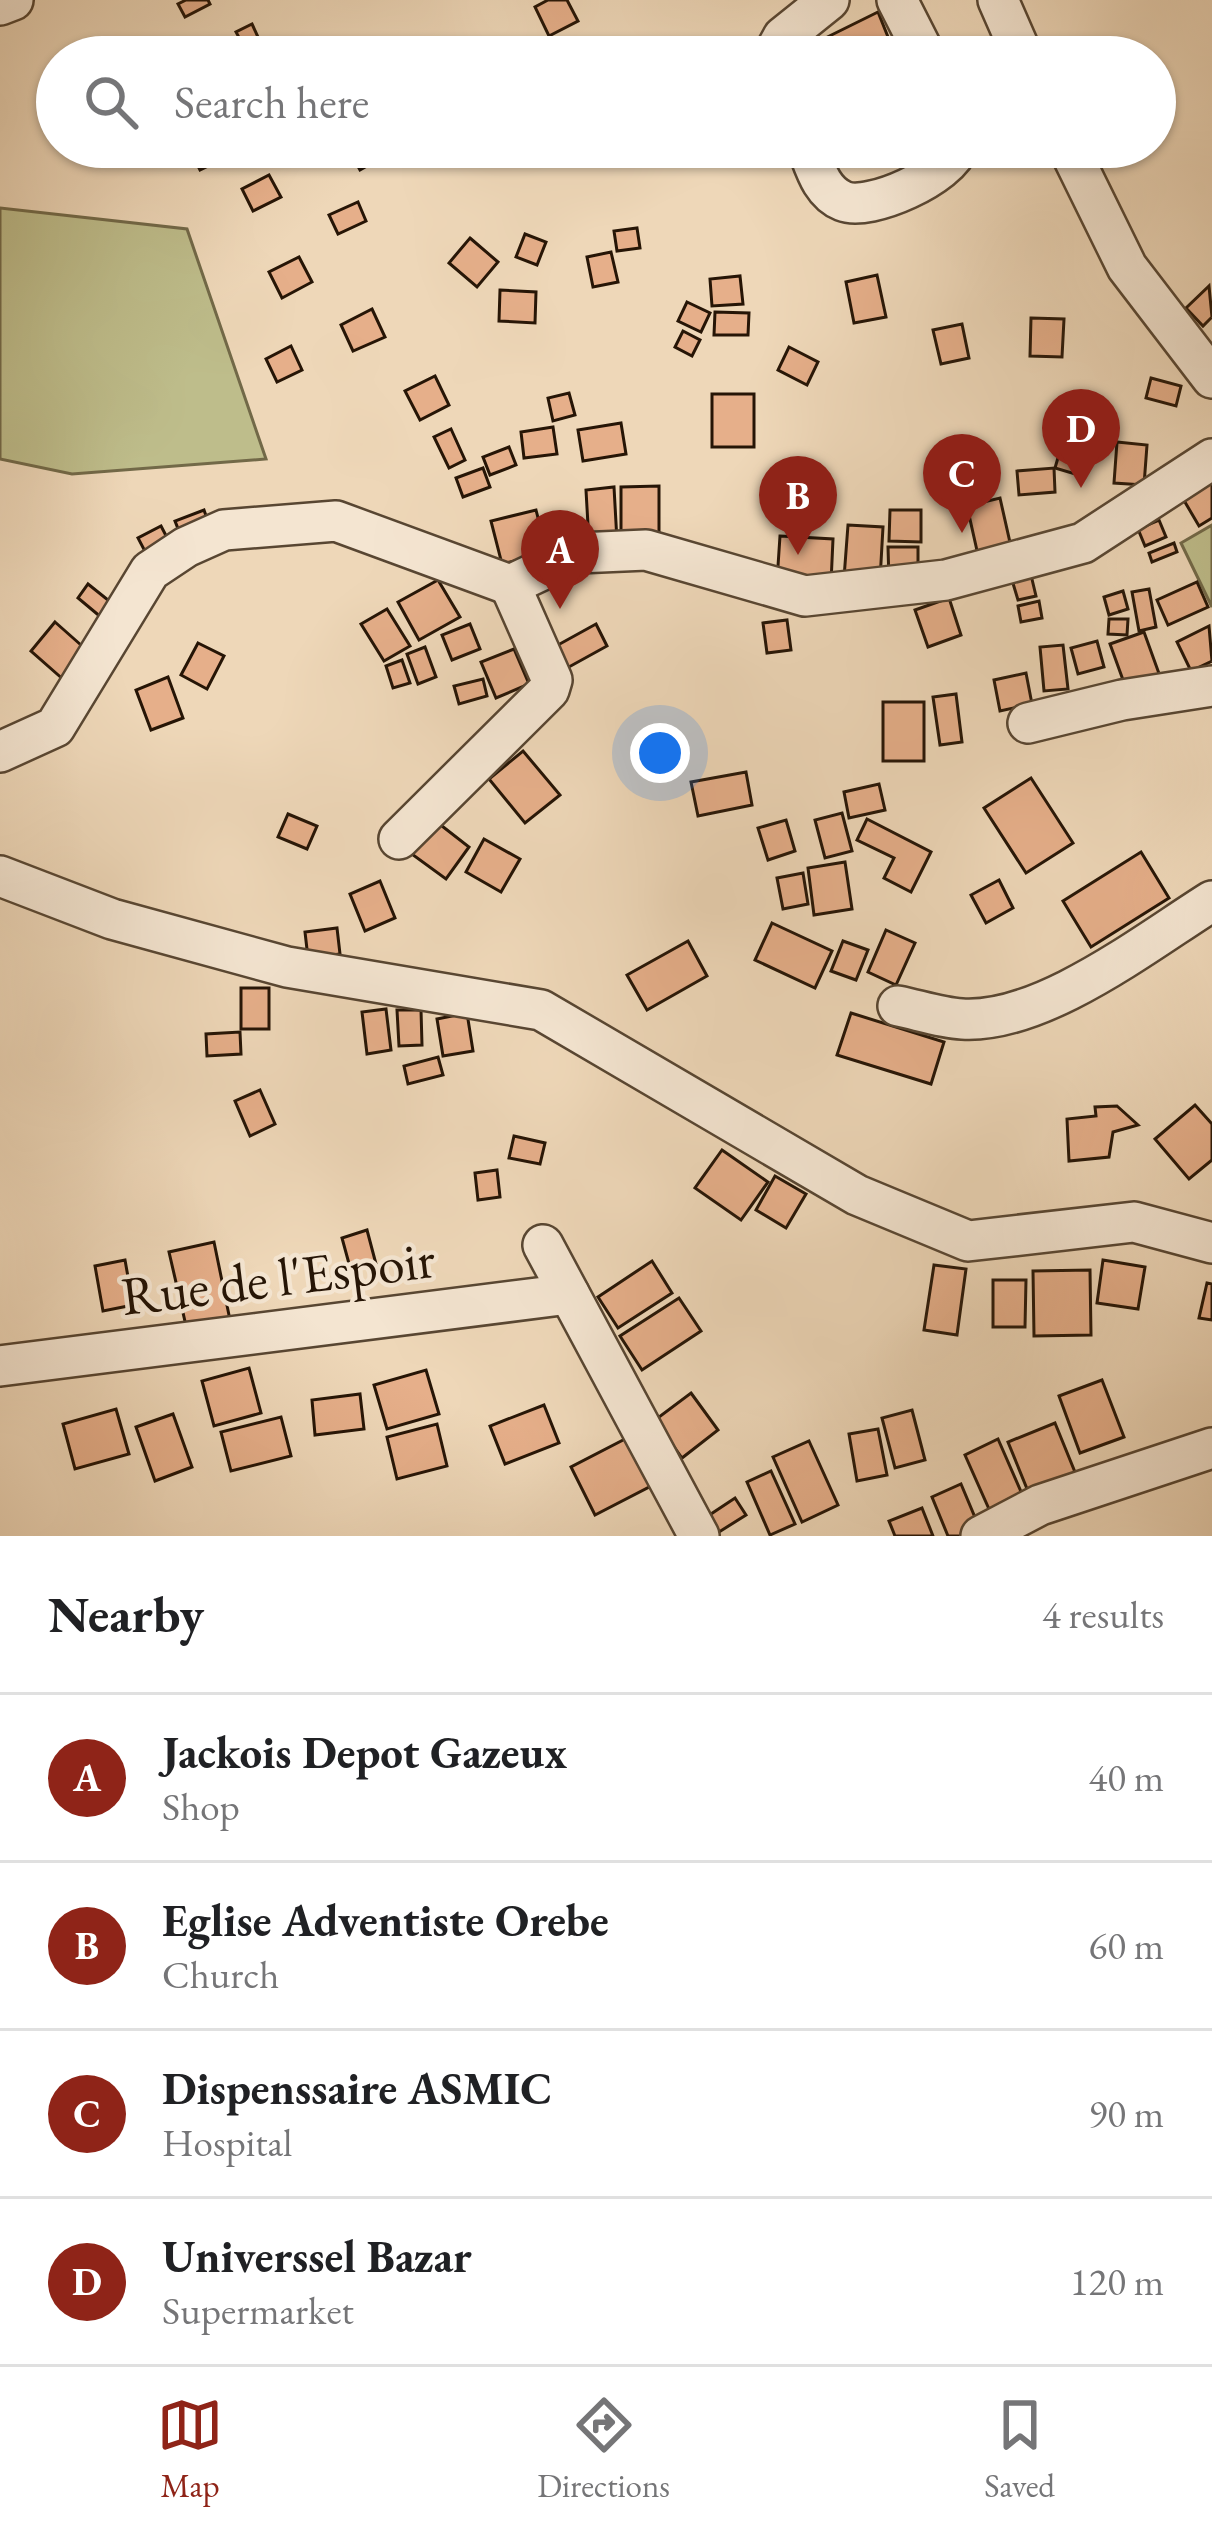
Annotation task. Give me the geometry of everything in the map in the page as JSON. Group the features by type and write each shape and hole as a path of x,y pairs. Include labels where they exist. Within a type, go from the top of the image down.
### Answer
{"street":[{"path":"0,5 13,0"},
{"path":"784,36 829,0"},
{"path":"897,0 915,36"},
{"path":"998,0 1014,36"},
{"path":"818,168 829,191 844,202 860,204 916,185 943,168"},
{"path":"1078,168 1127,267 1212,378"},
{"path":"0,752 55,727 150,571 224,530 336,521 510,585 578,553 646,550 805,596 946,580 1083,543 1212,459"},
{"path":"399,839 553,680 510,585"},
{"path":"1028,723 1122,700 1212,686"},
{"path":"0,876 112,919 287,968 541,1010 857,1195 968,1241 1134,1222 1212,1243"},
{"path":"898,1006 961,1019 1003,1017 1053,999 1212,901"},
{"path":"543,1246 699,1536"},
{"name":"Rue de l'Espoir","path":"0,1366 569,1294"},
{"path":"981,1536 1040,1505 1212,1448"}],"shaded area":[{"path":"0,208 187,229 266,459 72,474 0,459"},
{"path":"1212,525 1212,607 1181,543"}],"building":[{"path":"208,0 210,4 185,17 178,4"},
{"path":"548,0 567,0 578,21 549,36 535,7"},
{"path":"878,12 888,36 829,36"},
{"path":"252,24 258,36 238,36 236,32"},
{"path":"269,175 281,197 253,211 242,189"},
{"path":"358,202 366,221 338,234 329,215"},
{"path":"637,228 640,248 617,251 614,231"},
{"path":"525,234 546,242 537,265 516,257"},
{"path":"470,238 498,262 477,287 449,263"},
{"path":"611,252 618,282 593,287 587,257"},
{"path":"299,257 312,282 282,298 269,272"},
{"path":"877,275 886,317 854,323 846,282"},
{"path":"740,276 743,304 712,306 710,279"},
{"path":"1209,286 1212,317 1203,326 1186,308"},
{"path":"500,290 536,292 535,323 499,321"},
{"path":"687,302 710,313 701,332 678,321"},
{"path":"372,309 385,337 353,351 341,325"},
{"path":"715,312 749,313 748,335 714,335"},
{"path":"1031,318 1064,319 1062,357 1030,356"},
{"path":"962,324 969,358 941,364 933,330"},
{"path":"683,331 700,340 692,356 675,347"},
{"path":"291,346 302,370 277,382 266,359"},
{"path":"789,347 818,362 807,385 778,370"},
{"path":"435,376 449,405 420,420 405,391"},
{"path":"1151,378 1181,386 1176,406 1146,398"},
{"path":"569,393 575,415 553,421 548,398"},
{"path":"712,394 754,394 754,447 712,447"},
{"path":"621,423 626,454 583,461 578,430"},
{"path":"553,427 557,454 524,458 521,432"},
{"path":"451,429 465,460 449,468 434,437"},
{"path":"1066,430 1096,439 1085,477 1055,468"},
{"path":"1117,442 1147,445 1144,485 1114,483"},
{"path":"509,447 516,465 490,475 483,457"},
{"path":"483,468 490,487 463,497 456,478"},
{"path":"1054,468 1055,492 1019,495 1017,471"},
{"path":"1212,479 1212,518 1199,526 1182,497"},
{"path":"659,486 659,540 621,541 621,487"},
{"path":"614,487 617,541 589,543 586,490"},
{"path":"1000,498 1011,547 978,555 967,506"},
{"path":"204,510 211,530 183,541 175,521"},
{"path":"536,510 547,553 502,564 491,521"},
{"path":"890,510 921,510 921,542 889,541"},
{"path":"1159,520 1166,537 1145,546 1138,529"},
{"path":"848,525 883,527 880,580 844,578"},
{"path":"161,526 172,547 149,559 138,538"},
{"path":"780,536 833,539 831,583 777,581"},
{"path":"1174,543 1177,552 1152,562 1149,553"},
{"path":"888,547 918,547 918,581 889,581"},
{"path":"1031,575 1036,596 1018,600 1012,580"},
{"path":"438,580 460,617 419,640 398,602"},
{"path":"1197,582 1208,607 1168,625 1157,600"},
{"path":"88,584 113,604 102,618 78,598"},
{"path":"1149,589 1156,627 1139,631 1132,592"},
{"path":"1123,591 1128,609 1109,615 1104,597"},
{"path":"949,598 961,635 928,647 915,610"},
{"path":"1039,601 1042,618 1021,622 1018,606"},
{"path":"387,609 410,646 384,661 361,624"},
{"path":"1109,619 1128,619 1127,635 1108,634"},
{"path":"787,620 791,650 767,653 763,623"},
{"path":"55,622 90,653 65,681 31,651"},
{"path":"470,624 480,649 452,660 442,635"},
{"path":"596,624 607,646 558,673 547,651"},
{"path":"1209,626 1212,661 1191,671 1177,642"},
{"path":"1144,632 1161,679 1127,691 1110,644"},
{"path":"1097,641 1104,667 1078,674 1071,648"},
{"path":"198,643 224,656 207,689 181,675"},
{"path":"1063,645 1068,689 1044,691 1040,647"},
{"path":"425,647 436,677 418,684 407,654"},
{"path":"514,649 529,684 496,698 481,662"},
{"path":"402,660 410,683 393,688 386,666"},
{"path":"1026,673 1032,704 1000,711 994,680"},
{"path":"168,677 183,718 151,730 136,690"},
{"path":"483,679 487,696 459,704 454,686"},
{"path":"956,694 962,742 940,745 933,697"},
{"path":"883,702 924,702 924,761 883,761"},
{"path":"523,751 560,795 525,823 489,779"},
{"path":"746,772 752,805 698,816 691,782"},
{"path":"1031,778 1073,843 1026,873 984,808"},
{"path":"879,784 885,810 849,818 844,792"},
{"path":"842,813 852,851 825,858 815,820"},
{"path":"288,814 317,826 307,849 278,837"},
{"path":"433,819 469,847 446,879 409,852"},
{"path":"867,819 931,852 911,892 884,878 894,858 857,840"},
{"path":"786,820 795,851 768,860 758,828"},
{"path":"484,839 520,859 501,892 466,872"},
{"path":"1141,852 1169,898 1091,947 1063,901"},
{"path":"845,862 852,909 814,915 808,868"},
{"path":"803,873 808,904 783,909 777,878"},
{"path":"999,880 1013,908 986,923 971,895"},
{"path":"380,881 395,918 365,931 350,894"},
{"path":"772,923 832,951 815,988 755,960"},
{"path":"337,928 340,954 308,958 305,932"},
{"path":"886,930 915,943 896,985 868,972"},
{"path":"688,941 707,976 647,1010 627,975"},
{"path":"843,941 868,950 856,980 831,971"},
{"path":"241,988 269,988 269,1029 241,1029"},
{"path":"386,1009 391,1050 367,1054 362,1012"},
{"path":"397,1010 421,1010 422,1045 399,1046"},
{"path":"467,1013 473,1051 443,1056 437,1019"},
{"path":"851,1013 944,1042 931,1084 837,1055"},
{"path":"240,1032 241,1054 207,1056 206,1034"},
{"path":"438,1057 443,1075 408,1084 404,1066"},
{"path":"260,1090 275,1124 250,1136 235,1101"},
{"path":"1195,1105 1212,1124 1212,1160 1189,1179 1155,1139"},
{"path":"1117,1106 1138,1125 1113,1132 1109,1157 1069,1161 1067,1119 1096,1116 1095,1107"},
{"path":"514,1136 545,1143 540,1164 509,1158"},
{"path":"722,1150 768,1182 741,1220 695,1188"},
{"path":"497,1170 500,1197 478,1200 475,1173"},
{"path":"775,1176 806,1194 786,1228 756,1210"},
{"path":"367,1230 376,1264 351,1271 342,1238"},
{"path":"214,1242 230,1320 187,1330 169,1252"},
{"path":"125,1260 133,1305 103,1311 95,1266"},
{"path":"1103,1260 1145,1267 1138,1309 1097,1303"},
{"path":"652,1261 672,1293 618,1328 598,1297"},
{"path":"934,1265 966,1269 957,1335 924,1330"},
{"path":"1090,1270 1091,1335 1034,1336 1033,1271"},
{"path":"993,1280 1026,1280 1025,1327 993,1327"},
{"path":"1207,1283 1212,1284 1212,1320 1199,1318"},
{"path":"679,1298 701,1331 642,1370 620,1336"},
{"path":"249,1368 261,1413 214,1426 202,1381"},
{"path":"426,1370 439,1414 387,1429 374,1385"},
{"path":"1102,1380 1124,1437 1080,1453 1059,1396"},
{"path":"691,1393 718,1430 682,1458 655,1420"},
{"path":"360,1394 364,1429 315,1435 312,1400"},
{"path":"544,1405 559,1443 505,1464 490,1426"},
{"path":"116,1409 129,1454 75,1469 63,1424"},
{"path":"912,1410 925,1460 895,1468 882,1418"},
{"path":"173,1414 192,1467 155,1481 136,1427"},
{"path":"281,1417 291,1456 231,1471 221,1432"},
{"path":"1055,1423 1079,1482 1032,1501 1008,1442"},
{"path":"437,1424 447,1466 397,1479 387,1437"},
{"path":"878,1429 887,1475 857,1481 849,1434"},
{"path":"627,1438 651,1486 595,1515 571,1467"},
{"path":"998,1439 1026,1503 993,1518 965,1455"},
{"path":"809,1441 838,1505 802,1522 773,1457"},
{"path":"771,1471 795,1524 770,1535 747,1482"},
{"path":"961,1484 982,1534 977,1536 948,1536 932,1497"},
{"path":"735,1498 746,1515 719,1532 708,1516"},
{"path":"922,1508 933,1536 895,1536 889,1521"}],"place":[{"name":"Universsel Bazar","path":"1081,488"},
{"name":"Dispenssaire ASMIC","path":"962,533"},
{"name":"Eglise Adventiste Orebe","path":"798,555"},
{"name":"Jackois Depot Gazeux","path":"560,609"}]}
